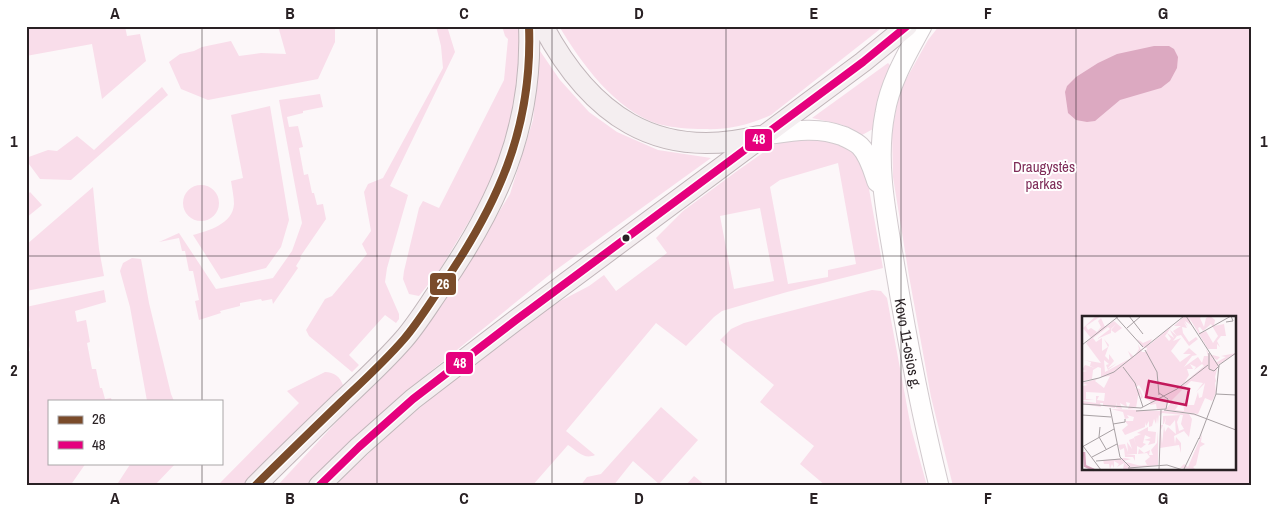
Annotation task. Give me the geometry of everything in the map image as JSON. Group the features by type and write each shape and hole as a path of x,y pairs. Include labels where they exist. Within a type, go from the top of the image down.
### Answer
{"main road":[{"path":"255,486 403,340 453,270 479,228 505,173 520,129 528,70 528,26"},
{"path":"543,26 571,73 588,92 612,114 639,129 670,139 698,143 724,143 766,134"},
{"path":"320,486 358,447 413,399 863,62 908,26"},
{"name":"Kovo 11-osios g.","path":"922,26 894,82 884,114 881,150 884,199 913,372 939,486"},
{"name":"Kovo 11-osios g.","path":"766,134 818,130 850,139 860,146 868,158 884,199"}],"green space":[{"path":"26,26 125,26 127,36 140,34 146,61 102,99 92,44 26,56"},
{"path":"278,26 335,26 335,42 318,79 208,100 181,89 169,62 180,54 231,41 239,56 261,53 286,54"},
{"path":"436,26 447,26 455,52 390,186 408,195 387,268 385,282 399,314 399,319 396,323 385,315 349,355 359,365 352,372 309,336 306,330 325,299 332,296 367,254 362,244 371,231 364,192 368,184 383,178 443,68 441,46"},
{"path":"502,26 520,26 522,50 513,122 486,193 439,271 419,296 409,294 403,279 419,208 423,201 439,208 504,80 508,39"},
{"path":"559,26 884,26 771,115 755,122 722,129 693,129 658,124 627,108 589,70"},
{"name":"Draugystės parkas","path":"939,26 1252,26 1252,486 953,486 931,397 893,177 892,131 900,90 928,40"},
{"path":"540,51 560,80 589,112 617,132 658,150 711,158 553,272 415,384 309,486 277,486 411,345 442,305 510,194 533,120"},
{"path":"888,63 891,66 873,129 862,135 843,125 812,118"},
{"path":"162,87 168,95 71,180 40,179 26,160 26,158 48,150 57,151 77,136 94,150"},
{"path":"320,94 323,107 287,117 289,127 298,126 303,147 299,148 304,175 308,174 317,205 323,204 326,219 300,257 296,266 298,268 273,304 272,299 240,303 240,306 220,311 221,313 199,320 195,301 199,300 193,271 189,271 185,251 182,251 179,238 159,242 179,233 216,289 273,278 292,251 302,223 279,100"},
{"path":"270,106 289,220 281,247 266,268 221,279 193,235 219,226 225,222 233,211 231,181 243,178 231,115"},
{"path":"798,137 829,140 839,143 855,154 866,172 883,268 787,292 722,311 686,346 656,323 566,431 595,455 584,456 568,445 532,486 334,486 438,392 545,309 589,286 604,275 616,291 667,253 656,238 683,211 777,143","holes":["838,163 856,264 828,270 828,277 788,284 770,187 780,180","760,208 774,281 734,289 720,216"]},
{"path":"201,185 208,186 214,190 218,196 218,210 214,216 208,220 201,221 194,220 188,216 184,210 183,203 184,196 188,190 194,186"},
{"path":"93,187 99,249 104,276 26,291 26,245"},
{"path":"30,192 42,205 26,218 26,196"},
{"path":"132,258 141,259 149,303 174,400 147,400 130,307 120,271 123,263"},
{"path":"104,290 106,302 75,311 77,322 86,320 90,342 87,343 92,369 96,369 100,388 102,388 105,399 111,398 112,400 48,400 48,464 85,464 70,486 26,486 26,352 30,351 26,330 26,307"},
{"path":"872,290 881,291 887,298 911,428 927,486 826,486 800,464 814,446 760,402 774,385 720,340 731,329 744,323"},
{"path":"325,372 336,376 343,385 326,405 243,486 217,486 299,403 287,391"},
{"path":"661,407 698,440 659,484 633,461 613,486 580,486 587,477 601,474"},
{"path":"130,464 175,464 154,486 116,486"},
{"path":"694,476 706,486 685,486"}],"shaded area":[{"path":"1154,46 1169,46 1174,49 1178,57 1177,68 1170,81 1161,88 1120,100 1095,121 1076,120 1068,113 1065,92 1067,86 1076,77 1117,54"}],"transit line":[{"name":"26","path":"255,486 374,371 404,339 460,259 494,197 518,133 525,99 529,64 529,26"},
{"name":"48","path":"319,486 413,399 863,62 907,26"}]}
